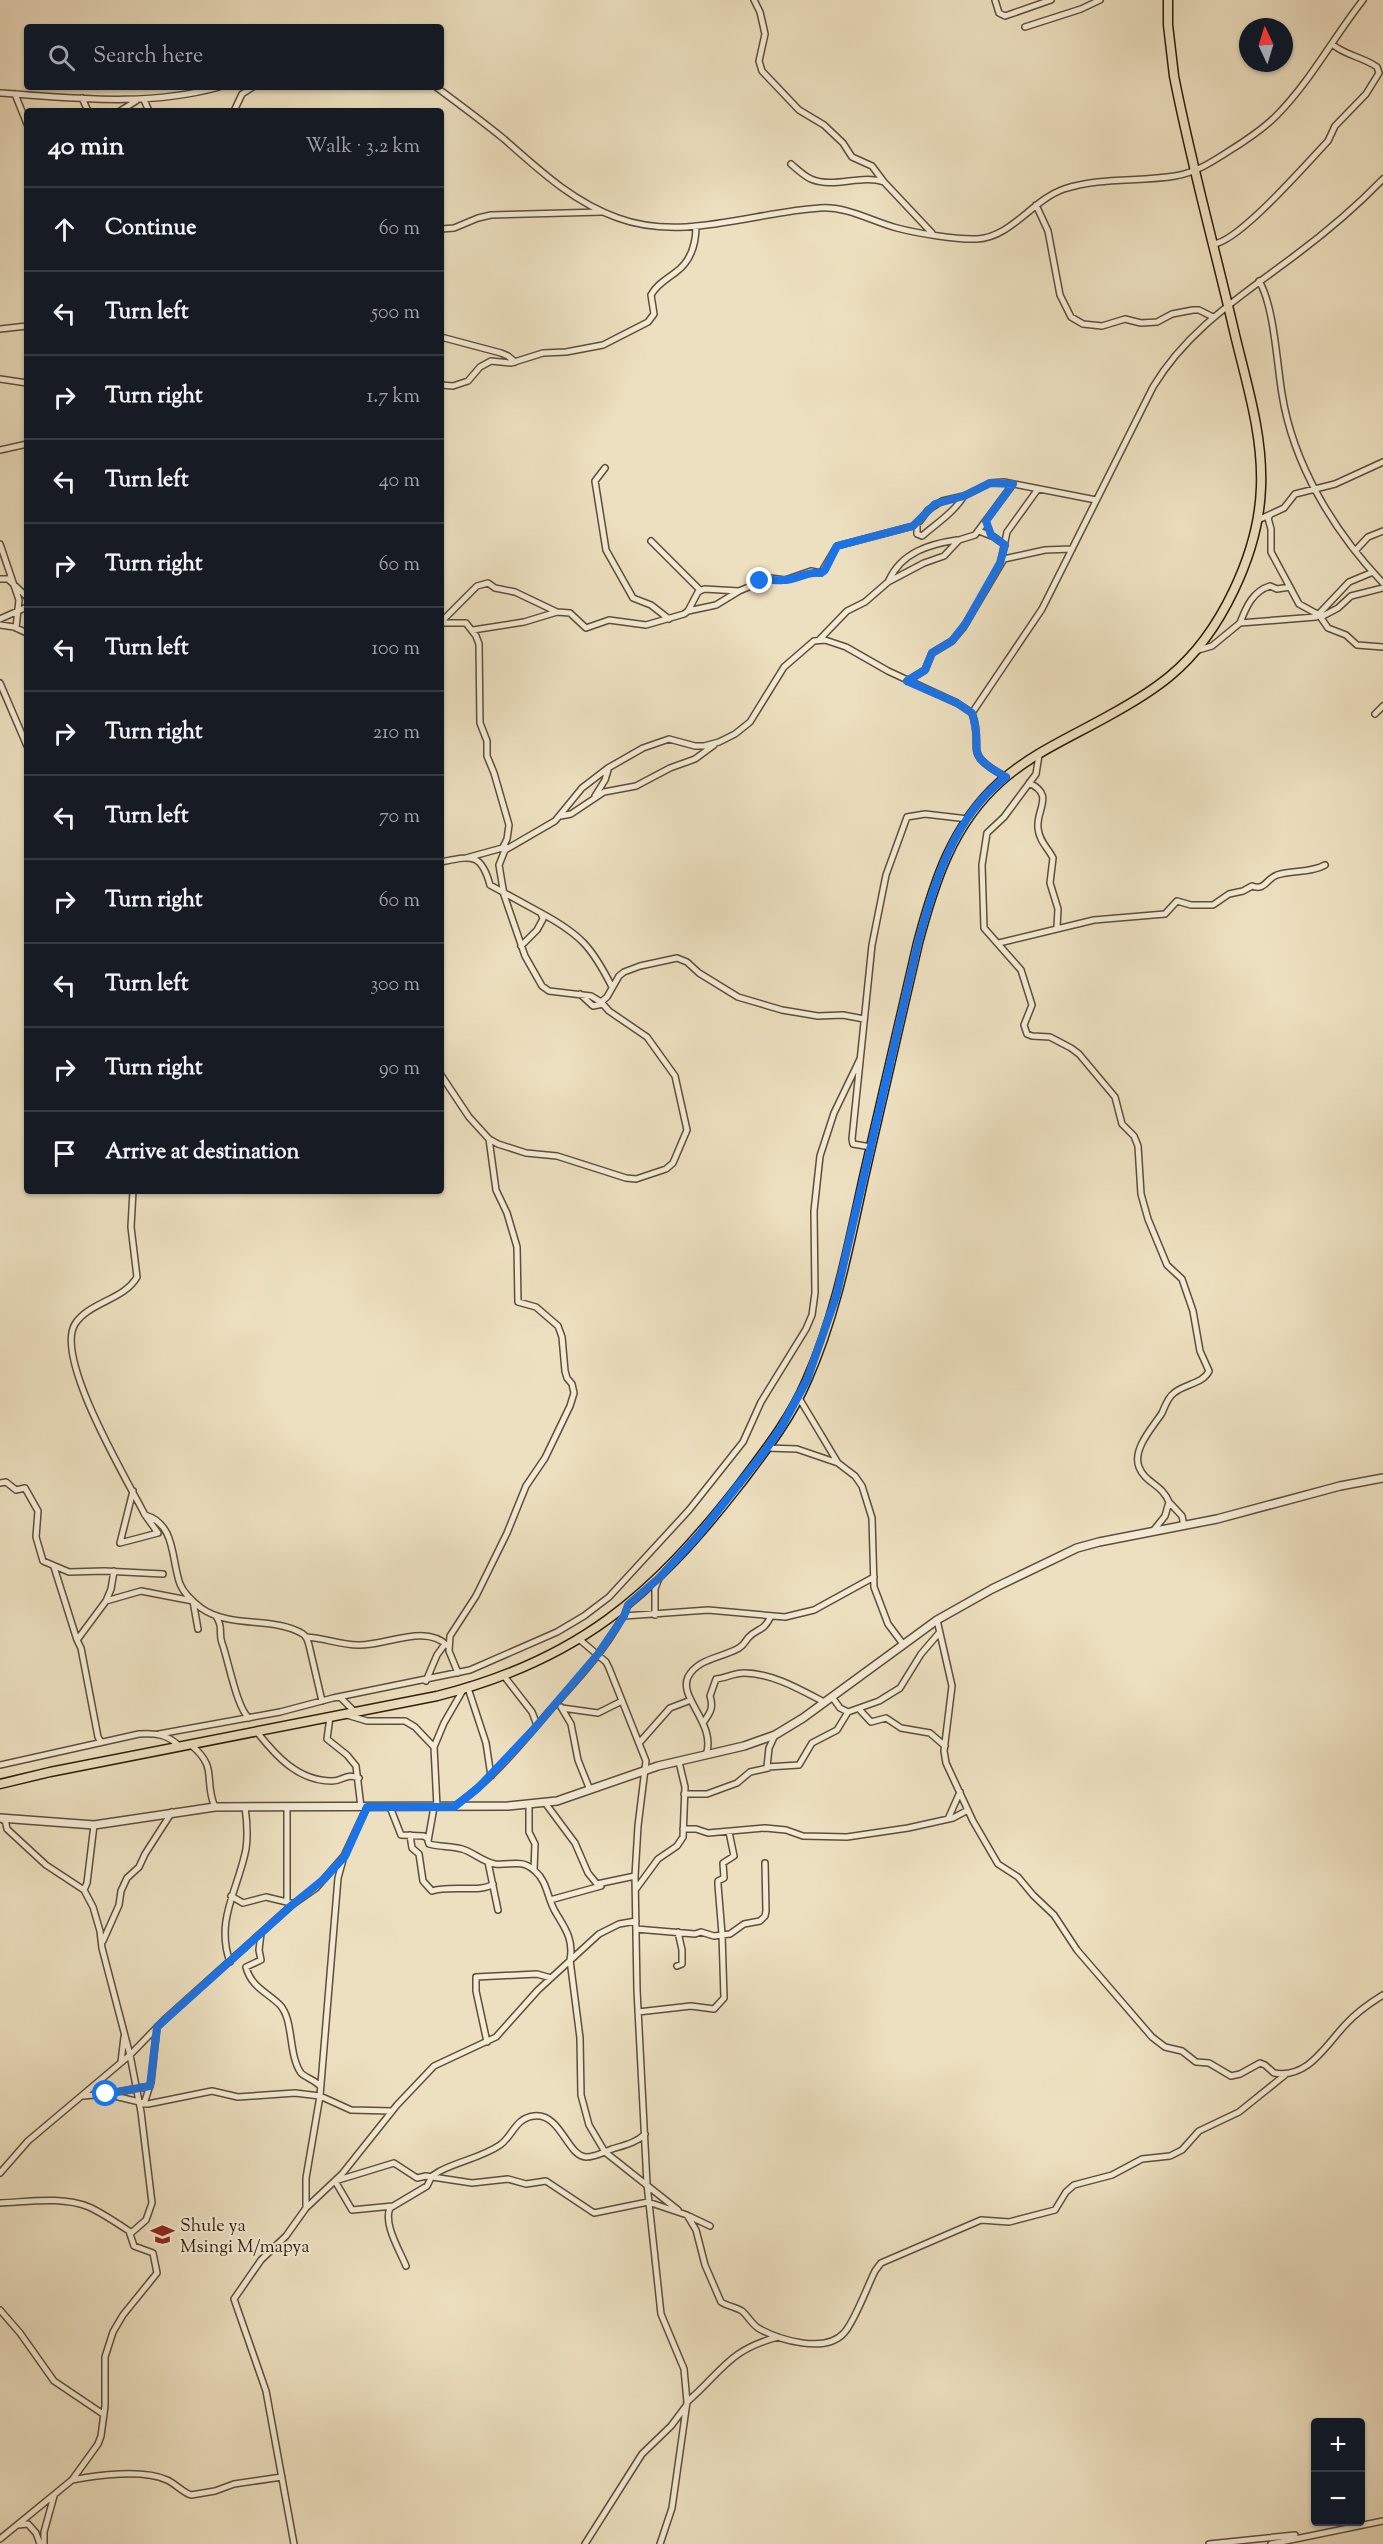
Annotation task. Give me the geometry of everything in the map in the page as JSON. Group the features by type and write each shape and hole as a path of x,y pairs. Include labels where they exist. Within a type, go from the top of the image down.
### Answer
{"main road":[{"path":"0,1784 465,1689 504,1676 558,1652 628,1605 659,1578 698,1536 767,1448 799,1398 817,1357 836,1297 918,943 934,886 956,835 977,806 1006,777 1039,754 1138,698 1170,676 1194,651 1215,623 1250,551 1258,520 1261,488 1260,453 1250,394 1171,60 1168,0"}],"street":[{"path":"754,0 760,12 765,34 759,61 762,71 795,106 824,125 843,143 852,158 872,166 932,233"},
{"path":"995,0 999,13 1005,16 1051,0"},
{"path":"1025,27 1081,9 1100,0"},
{"path":"440,90 468,110 573,197 633,223 669,227 696,226 790,211 834,208 898,228 973,239 984,238 1012,225 1052,194 1073,186 1175,176 1196,170 1241,143 1275,117 1363,0"},
{"path":"1213,244 1224,242 1258,215 1328,141 1335,126 1370,90 1379,73 1377,67 1350,53 1340,51 1332,44"},
{"path":"0,93 141,100 188,95 207,90"},
{"path":"235,108 242,94 248,90"},
{"path":"15,94 24,116"},
{"path":"82,98 87,108"},
{"path":"126,108 141,100"},
{"path":"141,100 146,108"},
{"path":"791,164 808,178 822,181 878,180 884,182"},
{"path":"1006,777 978,759 972,713 1041,611 1165,367 1185,343 1228,304 1303,250 1383,179"},
{"path":"1036,205 1048,231 1060,295 1071,317 1083,324 1102,326 1125,319 1141,323 1157,322 1172,314 1193,310 1199,310 1213,317"},
{"path":"444,229 454,228 491,215 604,212"},
{"path":"444,385 453,386 468,381 480,367 491,361 515,362 543,353 566,352 598,346 648,322 654,314 651,295 684,264 696,245 696,226"},
{"path":"1258,282 1267,303 1288,421 1316,490 1328,515 1383,583"},
{"path":"0,329 24,326"},
{"path":"444,338 501,353 515,362"},
{"path":"0,379 24,383"},
{"path":"0,450 24,445"},
{"path":"1258,520 1284,508 1295,494 1335,484 1383,462"},
{"path":"605,468 595,481 608,556 625,581 633,598 651,605 669,619"},
{"path":"444,620 477,586 483,583 515,592 557,612 570,613 588,628 609,620 646,624 716,605 739,591 770,578 785,580 811,572 821,573 825,570 837,546 917,524 935,504 964,496 990,483 1013,484 1096,500"},
{"path":"888,582 895,568 926,546 959,540 979,531 1013,484"},
{"path":"907,681 925,670 932,653 952,641 963,628 1000,563 1011,527 1038,489"},
{"path":"917,524 917,534 922,536 938,520 952,511 964,496"},
{"path":"1270,515 1268,518 1271,552 1299,603 1319,616 1328,628 1346,635 1357,645 1383,647"},
{"path":"986,521 991,535"},
{"path":"979,531 991,535 1005,545"},
{"path":"1355,551 1368,537 1383,531"},
{"path":"819,640 847,610 865,602 888,582 924,563 944,556 959,540"},
{"path":"651,541 700,590"},
{"path":"0,544 19,610 16,628"},
{"path":"1000,563 1006,558 1045,550 1072,549"},
{"path":"1319,616 1337,593 1350,582 1373,572"},
{"path":"0,579 12,581 24,594"},
{"path":"1194,651 1212,646 1240,622 1249,602 1259,590 1270,586 1277,589 1290,587"},
{"path":"700,590 712,588 739,591"},
{"path":"1240,622 1303,620 1338,608 1351,596 1383,588"},
{"path":"688,611 700,590"},
{"path":"0,619 24,608"},
{"path":"472,630 524,622 557,612"},
{"path":"444,623 463,622 472,630 479,644 480,723 487,741 487,756 509,825 503,847"},
{"path":"0,625 16,628 24,633"},
{"path":"560,816 571,814 604,792 636,786 670,768 695,759 715,744 735,734 750,722 784,667 808,644 819,640 846,647 907,681 957,703 972,713"},
{"path":"0,683 24,740"},
{"path":"1375,714 1382,709"},
{"path":"499,865 505,850 523,841 560,816 582,788 608,768 660,740 673,739 695,746 715,744"},
{"path":"1039,754 1038,770 1004,817 987,833 981,876 983,922 987,931 1018,965 1024,977 1032,1005 1024,1025 1027,1034 1050,1037 1071,1048 1079,1054 1117,1101 1122,1124 1134,1136 1138,1146 1141,1194 1150,1227 1167,1265 1182,1279 1193,1311 1200,1351 1209,1371 1203,1378 1172,1394 1151,1428 1138,1458 1138,1466 1142,1472 1161,1488 1169,1503 1182,1516 1184,1526"},
{"path":"594,797 605,780 608,768"},
{"path":"1029,783 1037,786 1044,798 1038,830 1042,843 1053,858 1050,883 1058,909 1057,927"},
{"path":"871,1147 853,1144 852,1139 872,945 880,900 896,842 907,817 925,814 968,819"},
{"path":"444,862 511,846"},
{"path":"496,849 504,895 521,946 545,990 580,994 593,1006 602,1003 619,976 635,967 677,958 687,962 699,973 738,997 782,1010 818,1016 843,1015 864,1018"},
{"path":"466,858 482,862 490,885 504,895 569,928 577,935 597,959 612,987"},
{"path":"999,943 1032,936 1057,927 1094,920 1165,914 1177,901 1199,906 1213,905 1229,894 1252,886 1258,888 1265,886 1270,879 1278,875 1317,869 1325,865"},
{"path":"521,946 541,925 543,919 541,913"},
{"path":"444,1080 459,1105 489,1139 511,1149 542,1156 557,1156 631,1179 659,1172 673,1163 687,1130 675,1076 647,1037 609,1011 602,1003"},
{"path":"0,1765 138,1734 159,1734 249,1718 458,1673 483,1665 556,1632 584,1616 609,1597 689,1510 743,1442 761,1402 801,1339 812,1315 817,1173 831,1122 860,1059"},
{"path":"426,1681 447,1645 453,1629 476,1596 507,1533 526,1486 546,1456 574,1393 565,1371 562,1337 558,1326 536,1307 518,1302 517,1246 507,1213 496,1190 489,1139"},
{"path":"133,1194 131,1239 138,1269 137,1277 129,1287 81,1316 73,1327 72,1336 76,1374 145,1515 158,1533 120,1543 133,1491"},
{"path":"799,1398 838,1463"},
{"path":"767,1448 797,1449 838,1463 855,1476 867,1502 873,1529 874,1587 882,1612 893,1633 903,1644"},
{"path":"2,1819 94,1825 215,1807 454,1807 546,1804 645,1770 744,1746 775,1735 832,1697 937,1620 992,1589 1069,1552 1099,1542 1184,1526 1340,1486 1383,1478"},
{"path":"0,1482 6,1482 16,1490 25,1488 38,1513 36,1537 43,1562 69,1572 114,1571 164,1574"},
{"path":"1153,1532 1165,1516 1169,1503"},
{"path":"145,1515 155,1518 168,1536 180,1583 186,1594 215,1615 292,1630 307,1637 357,1646 414,1636 441,1639 447,1645 458,1673"},
{"path":"54,1567 81,1648 85,1681 101,1742"},
{"path":"77,1640 106,1601 114,1571"},
{"path":"624,1616 708,1610 785,1617 814,1610 874,1577"},
{"path":"655,1615 655,1589 659,1578"},
{"path":"106,1601 141,1591 193,1601"},
{"path":"193,1601 198,1629"},
{"path":"454,1807 491,1776 537,1725 559,1705 598,1654 624,1616 628,1605"},
{"path":"215,1615 222,1629 221,1640 226,1650 241,1707 249,1718"},
{"path":"706,1755 709,1742 703,1722 687,1693 686,1683 694,1668 742,1646 749,1637 766,1627 771,1616"},
{"path":"937,1620 952,1686 945,1746 946,1763 968,1810 998,1864 1018,1876 1033,1895 1054,1915 1088,1963 1160,2044 1182,2052 1196,2062 1209,2063 1231,2076 1240,2074 1260,2063 1274,2073 1293,2074 1308,2067 1348,2022 1383,1995"},
{"path":"832,1697 840,1708 848,1712 879,1701 900,1688 921,1654 939,1633"},
{"path":"307,1637 322,1701"},
{"path":"579,1639 598,1654 609,1668 646,1761 638,1826 635,1890 638,2012 648,2202 662,2314 681,2361 687,2404 672,2508 660,2544"},
{"path":"703,1722 712,1709 710,1696 716,1679 733,1674 756,1674 785,1683 824,1702"},
{"path":"504,1676 532,1712 537,1725"},
{"path":"465,1689 444,1723 434,1747 436,1807 428,1843 461,1849 494,1864 516,1862 534,1870 543,1882 568,1933 572,1947 570,1960 579,2025 579,2075 583,2106 595,2138 605,2152 647,2184 667,2204 710,2226"},
{"path":"465,1689 485,1738 491,1776"},
{"path":"340,1697 350,1713 367,1721 405,1721 415,1727 434,1747"},
{"path":"640,1742 670,1708 691,1700"},
{"path":"559,1705 598,1713 622,1701"},
{"path":"559,1705 572,1724 578,1760 590,1790"},
{"path":"859,1709 871,1722 886,1718 901,1728 930,1733 945,1746"},
{"path":"684,1794 707,1794 737,1783 750,1772 800,1765 812,1743 837,1730 848,1712"},
{"path":"306,2208 306,2178 320,2096 336,1899 345,1856 364,1807 356,1766 327,1739 330,1717"},
{"path":"257,1732 276,1756 308,1778 336,1781 346,1775 359,1778"},
{"path":"159,1734 173,1740 180,1747"},
{"path":"768,1768 766,1763 769,1748 775,1735"},
{"path":"191,1745 208,1763 211,1798 215,1807"},
{"path":"635,1890 658,1859 682,1839 684,1775 679,1762"},
{"path":"948,1819 960,1792"},
{"path":"546,1804 575,1843 588,1873 597,1884 602,1885"},
{"path":"529,1805 529,1832 535,1844 534,1870"},
{"path":"230,1962 224,1927 246,1850 245,1807"},
{"path":"287,1807 291,1903"},
{"path":"390,1807 400,1834 424,1836 428,1839"},
{"path":"683,1829 696,1829 705,1833 765,1828 786,1830 803,1836 847,1837 884,1833 948,1819 968,1810"},
{"path":"102,1948 128,1878 139,1867 172,1812"},
{"path":"2,1819 9,1831 46,1865 84,1890 93,1907 142,2103"},
{"path":"84,1890 87,1883 94,1825"},
{"path":"638,2012 691,2006 714,2009 718,2007 725,1995 718,1882 724,1878 723,1863 734,1856 729,1832"},
{"path":"410,1835 412,1848 419,1854 423,1881 429,1889 464,1887 482,1890 493,1884"},
{"path":"0,2173 28,2142 130,2055 157,2027 230,1962 291,1903 316,1888 345,1856"},
{"path":"488,1861 498,1910"},
{"path":"636,1929 722,1934 733,1933 740,1926 760,1921 765,1916 765,1863"},
{"path":"550,1900 635,1876"},
{"path":"231,1896 243,1903 266,1897 291,1903"},
{"path":"294,2544 264,2381 234,2301 261,2260 286,2236 306,2208 335,2181 392,2111 434,2066 496,2037 551,1978 604,1930 636,1921"},
{"path":"261,1932 259,1950 261,1960 246,1967 248,1975 265,1995 280,2006 286,2020 295,2060 302,2073 320,2086"},
{"path":"676,1966 682,1964 678,1932"},
{"path":"487,2042 476,1991 476,1977 537,1974 551,1978"},
{"path":"130,2233 146,2220 152,2208 141,2112 142,2103 150,2086 157,2027"},
{"path":"121,2062 124,2032"},
{"path":"335,2181 394,2163 417,2178 432,2176 472,2183 508,2179 522,2184 546,2181 594,2213 648,2202 687,2215 696,2230 705,2265 721,2302 741,2311 757,2327 778,2337 806,2344 838,2338 849,2326 874,2271 881,2263 981,2220 1009,2222 1055,2210 1060,2206 1066,2192 1074,2186 1112,2175 1142,2159 1175,2154 1182,2150 1199,2131 1239,2112 1284,2075"},
{"path":"82,2096 137,2090 150,2086"},
{"path":"106,2094 142,2103 159,2104 212,2091 238,2097 280,2093 320,2096 351,2110 392,2111"},
{"path":"406,2266 390,2224 388,2210 427,2187 432,2176 447,2167 498,2147 521,2120 542,2116 552,2122 580,2156 599,2155 637,2142 645,2134"},
{"path":"335,2181 352,2210 393,2206"},
{"path":"0,2203 38,2201 73,2203 91,2208 130,2233 133,2246 154,2254 157,2274 123,2315 113,2332 105,2357 100,2440 72,2480 0,2539"},
{"path":"0,2310 20,2332 54,2381 103,2414"},
{"path":"585,2544 638,2460 687,2404 731,2358 761,2341 778,2337"},
{"path":"72,2480 95,2476 147,2475 167,2480 191,2495 215,2491 234,2484 282,2477"},
{"path":"42,2544 55,2494"},
{"path":"1271,2544 1383,2521"},
{"path":"17,2525 28,2524 42,2544"},
{"path":"1209,2544 1314,2534"}],"place":[{"name":"Shule ya Msingi M/mapya","path":"162,2235"}],"route":[{"path":"106,2094 150,2086 157,2027 292,1905 316,1888 336,1863 345,1856 367,1807 454,1807 470,1796 494,1773 598,1654 624,1616 628,1605 659,1578 723,1506 782,1426 799,1398 817,1357 846,1260 918,943 934,886 956,835 977,806 1006,777 982,764 978,759 972,713 957,703 907,681 921,674 934,650 952,641 963,628 1000,564 1005,545 991,535 986,521 1013,484 990,483 964,496 935,504 913,526 837,546 825,570 821,573 811,572 785,580 770,578 760,581"}]}
